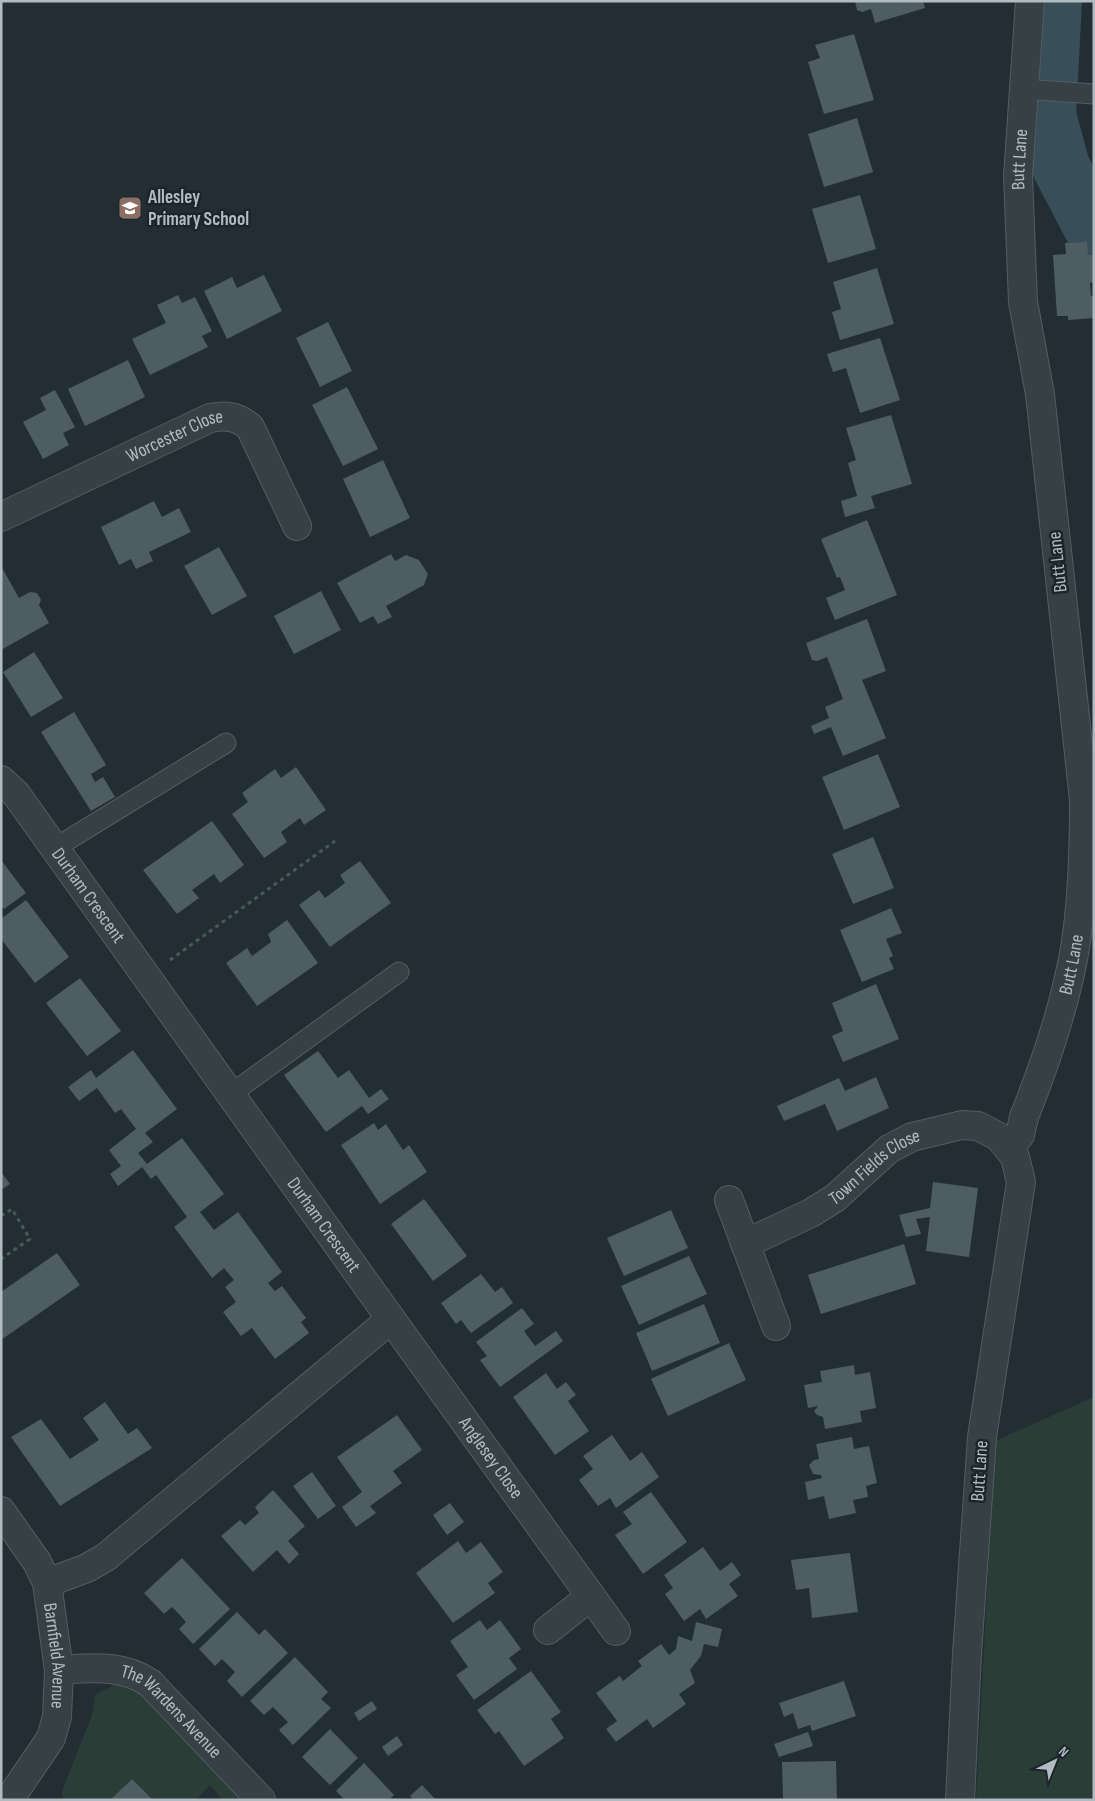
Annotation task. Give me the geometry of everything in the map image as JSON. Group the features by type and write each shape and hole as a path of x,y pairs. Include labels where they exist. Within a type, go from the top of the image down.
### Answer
{"street":[{"name":"Butt Lane","path":"960,1800 967,1654 982,1437 1021,1182 1015,1157 1009,1147 1020,1135 1024,1116 1059,1022 1075,948 1084,863 1084,800 1040,394 1023,302 1018,176 1030,89 1030,1"},
{"name":"Worcester Close","path":"1,517 210,418 225,415 241,419 250,427 297,526"},
{"name":"Durham Crescent","path":"1,780 16,794 391,1319"},
{"name":"Town Fields Close","path":"745,1244 811,1213 835,1198 890,1149 912,1137 962,1125 978,1126 999,1137 1009,1147"},
{"path":"730,1200 776,1326"},
{"path":"47,1583 87,1568 106,1557 391,1319"},
{"name":"Anglesey Close","path":"391,1319 616,1631"},
{"name":"Barnfield Avenue","path":"1,1510 37,1562 47,1583 59,1670 57,1717 50,1738 9,1800"},
{"path":"548,1630 591,1596"},
{"name":"The Wardens Avenue","path":"59,1670 121,1669 136,1674 150,1683 261,1800"}],"lane":[{"path":"1030,89 1094,94"},
{"path":"55,848 226,743"},
{"path":"231,1094 399,972"}],"path":[{"path":"147,976 335,841"},
{"path":"1,1216 12,1209 30,1239 1,1259"}],"green space":[{"path":"1094,1397 1094,1800 976,1800 995,1441"},
{"path":"116,1684 141,1691 246,1800 223,1800 210,1785 196,1800 153,1800 132,1779 110,1800 63,1800 62,1791 92,1715 95,1695"}],"building":[{"path":"855,1 923,1 925,8 875,23 871,9 862,12 857,10"},
{"path":"854,34 874,100 824,114 808,62 820,58 815,45"},
{"path":"857,118 873,172 824,187 808,134"},
{"path":"860,195 876,249 828,263 812,209"},
{"path":"1087,242 1088,255 1094,255 1094,282 1090,283 1091,296 1094,296 1094,318 1068,320 1068,316 1057,316 1053,255 1066,254 1065,243"},
{"path":"877,268 894,324 840,340 832,312 841,309 833,282"},
{"path":"264,275 282,311 227,339 204,291 232,277 237,288"},
{"path":"178,295 182,303 195,297 212,331 202,336 208,347 150,375 132,339 166,323 157,305"},
{"path":"328,322 352,371 320,387 296,338"},
{"path":"880,338 900,400 860,413 846,368 833,372 827,354"},
{"path":"128,360 145,397 85,426 68,389"},
{"path":"347,387 378,449 343,466 312,405"},
{"path":"55,390 75,427 63,433 69,445 43,459 23,422 46,410 40,398"},
{"path":"891,415 912,484 871,496 875,508 845,517 841,501 857,496 848,463 856,460 846,428"},
{"path":"383,460 410,518 370,537 343,479"},
{"path":"154,501 162,517 179,508 191,532 149,552 153,561 136,569 131,559 119,565 101,527"},
{"path":"867,520 897,595 835,620 826,598 845,590 840,577 837,578 821,539"},
{"path":"219,547 247,596 212,615 184,566"},
{"path":"391,554 395,561 406,555 419,560 428,574 424,585 386,606 392,617 378,624 373,616 360,623 337,583"},
{"path":"1,566 19,598 30,592 37,593 41,600 39,605 49,623 1,650"},
{"path":"321,591 341,630 294,654 274,616"},
{"path":"867,619 886,671 862,680 886,738 843,756 831,727 814,734 811,726 829,718 825,707 843,699 827,657 817,661 812,660 806,643"},
{"path":"34,652 63,698 31,717 3,672"},
{"path":"74,712 106,765 91,774 95,782 103,777 115,797 91,811 41,732"},
{"path":"878,754 900,807 844,830 822,777"},
{"path":"296,767 326,810 304,825 300,818 281,832 287,842 264,858 232,814 248,802 242,793 275,769 281,778"},
{"path":"212,821 244,865 220,883 214,874 192,890 199,898 177,914 143,870"},
{"path":"873,837 894,888 853,904 832,854"},
{"path":"1,860 26,893 4,909 1,905"},
{"path":"360,861 391,903 330,947 299,905 319,890 325,898 345,883 340,875"},
{"path":"26,900 69,957 35,983 1,939 1,919"},
{"path":"891,908 902,933 886,939 893,956 889,958 894,969 862,982 840,930"},
{"path":"287,920 318,963 257,1006 226,963 247,948 252,956 271,942 268,934"},
{"path":"80,978 121,1031 87,1056 46,1003"},
{"path":"876,984 899,1039 843,1062 832,1036 843,1031 832,1003"},
{"path":"133,1050 177,1109 145,1133 153,1142 138,1153 147,1164 182,1138 224,1194 200,1212 214,1230 238,1212 282,1272 268,1283 275,1291 282,1286 306,1318 301,1322 309,1333 275,1359 252,1328 241,1336 223,1312 236,1302 225,1287 234,1280 224,1268 212,1278 174,1227 187,1217 156,1175 151,1179 142,1167 118,1186 110,1174 121,1166 109,1150 136,1129 121,1109 115,1113 97,1088 79,1101 68,1087 91,1070 96,1078"},
{"path":"318,1051 338,1078 349,1070 369,1098 381,1089 389,1099 368,1114 362,1106 326,1132 284,1075"},
{"path":"876,1077 889,1108 837,1131 825,1104 784,1121 777,1106 839,1078 845,1091"},
{"path":"374,1123 378,1130 386,1124 403,1150 409,1145 427,1172 380,1204 341,1145"},
{"path":"1,1172 10,1184 1,1190"},
{"path":"933,1182 978,1188 969,1257 926,1251 930,1217 916,1219 921,1234 906,1237 899,1215 930,1208"},
{"path":"424,1199 467,1256 433,1281 391,1224"},
{"path":"671,1210 688,1248 624,1276 607,1238"},
{"path":"904,1244 916,1284 821,1314 808,1275"},
{"path":"57,1253 80,1285 1,1340 1,1292"},
{"path":"689,1256 707,1294 639,1325 621,1286"},
{"path":"481,1274 495,1292 502,1287 513,1303 471,1333 461,1320 456,1324 441,1303"},
{"path":"704,1304 720,1343 652,1371 636,1333"},
{"path":"522,1308 534,1324 524,1331 535,1346 556,1331 563,1341 500,1387 480,1360 487,1356 476,1342"},
{"path":"729,1343 746,1380 668,1416 651,1379"},
{"path":"854,1365 855,1375 870,1372 876,1408 860,1411 862,1422 825,1429 823,1417 817,1415 814,1411 818,1406 808,1408 804,1385 822,1382 820,1371"},
{"path":"546,1373 557,1389 566,1382 576,1395 568,1401 589,1431 555,1455 513,1397"},
{"path":"105,1402 128,1434 137,1428 152,1448 60,1506 11,1437 41,1419 70,1459 99,1440 83,1418"},
{"path":"397,1415 422,1450 393,1471 402,1483 370,1506 376,1513 356,1527 342,1507 362,1492 337,1457"},
{"path":"612,1435 630,1461 642,1452 659,1477 616,1508 610,1498 598,1506 579,1480 593,1469 583,1456"},
{"path":"852,1437 854,1449 869,1446 877,1483 866,1486 868,1497 853,1500 856,1513 829,1519 824,1496 808,1500 805,1482 822,1478 821,1475 813,1474 809,1465 814,1460 819,1459 816,1444"},
{"path":"312,1472 336,1506 318,1519 293,1486"},
{"path":"273,1490 305,1526 288,1541 299,1554 289,1564 277,1550 253,1572 221,1536 240,1520 245,1525 259,1513 255,1507"},
{"path":"651,1492 687,1542 643,1574 615,1535 632,1524 623,1512"},
{"path":"450,1503 464,1522 447,1535 433,1515"},
{"path":"458,1541 466,1553 481,1542 503,1572 488,1583 495,1593 453,1623 416,1573"},
{"path":"703,1547 720,1571 732,1562 741,1575 729,1584 738,1596 706,1619 700,1609 684,1621 665,1594 673,1588 664,1575"},
{"path":"850,1553 858,1612 812,1618 809,1588 796,1590 791,1560"},
{"path":"182,1558 230,1609 193,1644 179,1629 186,1622 177,1612 172,1607 164,1614 144,1593"},
{"path":"237,1612 259,1635 265,1629 288,1653 242,1697 227,1681 235,1672 222,1659 215,1666 199,1649"},
{"path":"480,1620 487,1630 500,1620 521,1649 509,1658 517,1669 474,1700 456,1675 468,1667 450,1641"},
{"path":"696,1622 722,1629 718,1647 704,1644 701,1656 690,1670 695,1683 679,1694 686,1704 653,1728 647,1719 616,1742 606,1729 617,1721 596,1693 620,1676 623,1681 642,1666 638,1661 661,1644 669,1655 676,1649 678,1636 692,1641"},
{"path":"295,1657 328,1692 321,1699 331,1708 293,1745 279,1730 288,1722 273,1707 264,1715 250,1701"},
{"path":"531,1671 561,1712 551,1719 564,1738 524,1766 499,1731 495,1734 477,1710"},
{"path":"844,1681 856,1716 812,1731 810,1725 798,1729 793,1713 784,1717 779,1703"},
{"path":"372,1701 377,1709 359,1721 354,1713"},
{"path":"330,1729 358,1758 330,1785 302,1757"},
{"path":"808,1732 813,1746 779,1757 774,1744"},
{"path":"397,1736 403,1745 388,1756 382,1747"},
{"path":"836,1761 837,1800 783,1800 782,1762"},
{"path":"364,1763 394,1795 389,1800 345,1800 336,1791"},
{"path":"132,1779 153,1800 110,1800"},
{"path":"422,1785 436,1800 414,1800 410,1796"}],"waterway":[{"path":"1053,1 1047,115 1061,167 1094,230"}],"place":[{"name":"Allesley Primary School","path":"130,208"}]}
